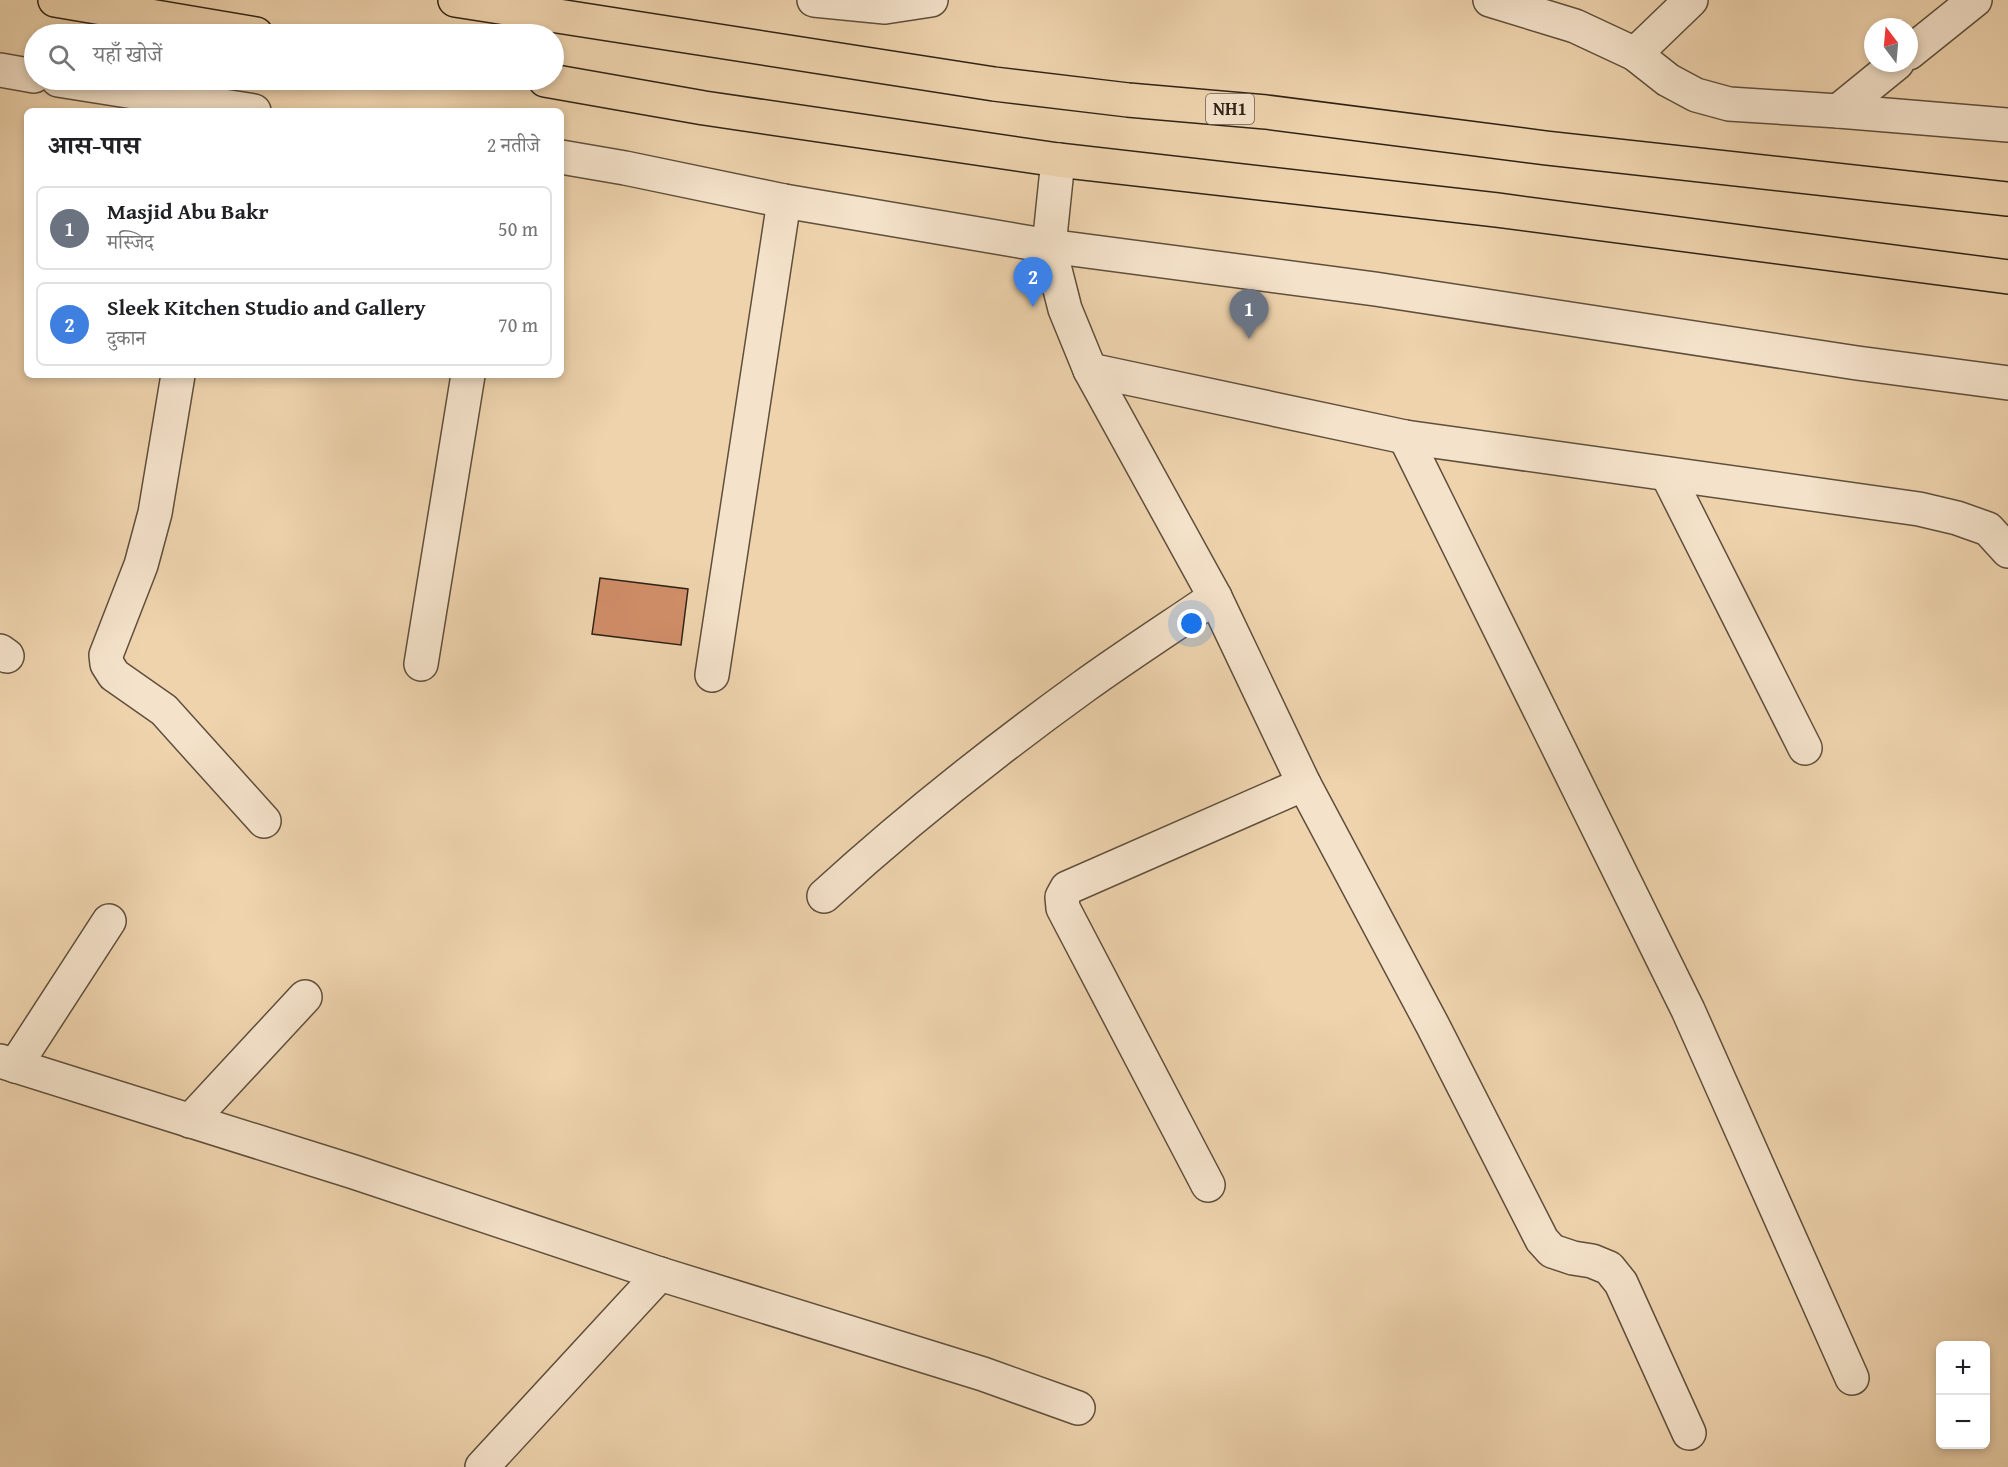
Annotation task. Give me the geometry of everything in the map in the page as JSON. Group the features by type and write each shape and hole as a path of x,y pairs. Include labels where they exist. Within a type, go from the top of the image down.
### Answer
{"highway":[{"path":"55,0 197,24"},
{"name":"NH1","path":"455,0 994,84 1128,100 1266,112 1546,148 2008,199"},
{"path":"564,84 704,108 1058,160 1497,210 2008,277"}],"street":[{"path":"814,0 885,7 931,0"},
{"path":"1490,0 1575,26 1635,54 1668,80 1696,95 1729,104 2008,125"},
{"path":"1635,54 1691,0"},
{"path":"1918,46 1975,0"},
{"path":"0,70 24,74"},
{"path":"1838,111 1886,72"},
{"path":"113,90 213,108"},
{"path":"564,158 784,201 1049,246 1363,287 1857,363 2008,383"},
{"path":"1058,160 1049,246 1065,309 1090,370 1215,597 1304,784 1433,1026 1542,1240 1552,1251 1592,1261 1609,1268 1621,1283 1689,1433"},
{"path":"712,675 784,201"},
{"path":"1090,370 1404,437 1919,509 1957,518 1988,529 2008,551"},
{"path":"177,378 155,513 141,565 106,655 106,664 114,675 164,710 264,821"},
{"path":"421,664 468,378"},
{"path":"1404,437 1688,1010 1852,1378"},
{"path":"1667,474 1805,748"},
{"path":"824,896 884,842 971,772 1083,687 1215,597"},
{"path":"1208,1185 1063,908 1062,897 1067,888 1304,784"},
{"path":"109,921 8,1063 354,1172 660,1275 983,1374 1078,1408"},
{"path":"190,1121 305,998"},
{"path":"482,1467 660,1275"}],"building":[{"path":"600,578 688,589 681,645 592,634"}],"place":[{"name":"Sleek Kitchen Studio and Gallery","path":"1033,307"},
{"name":"Masjid Abu Bakr","path":"1249,339"}]}
